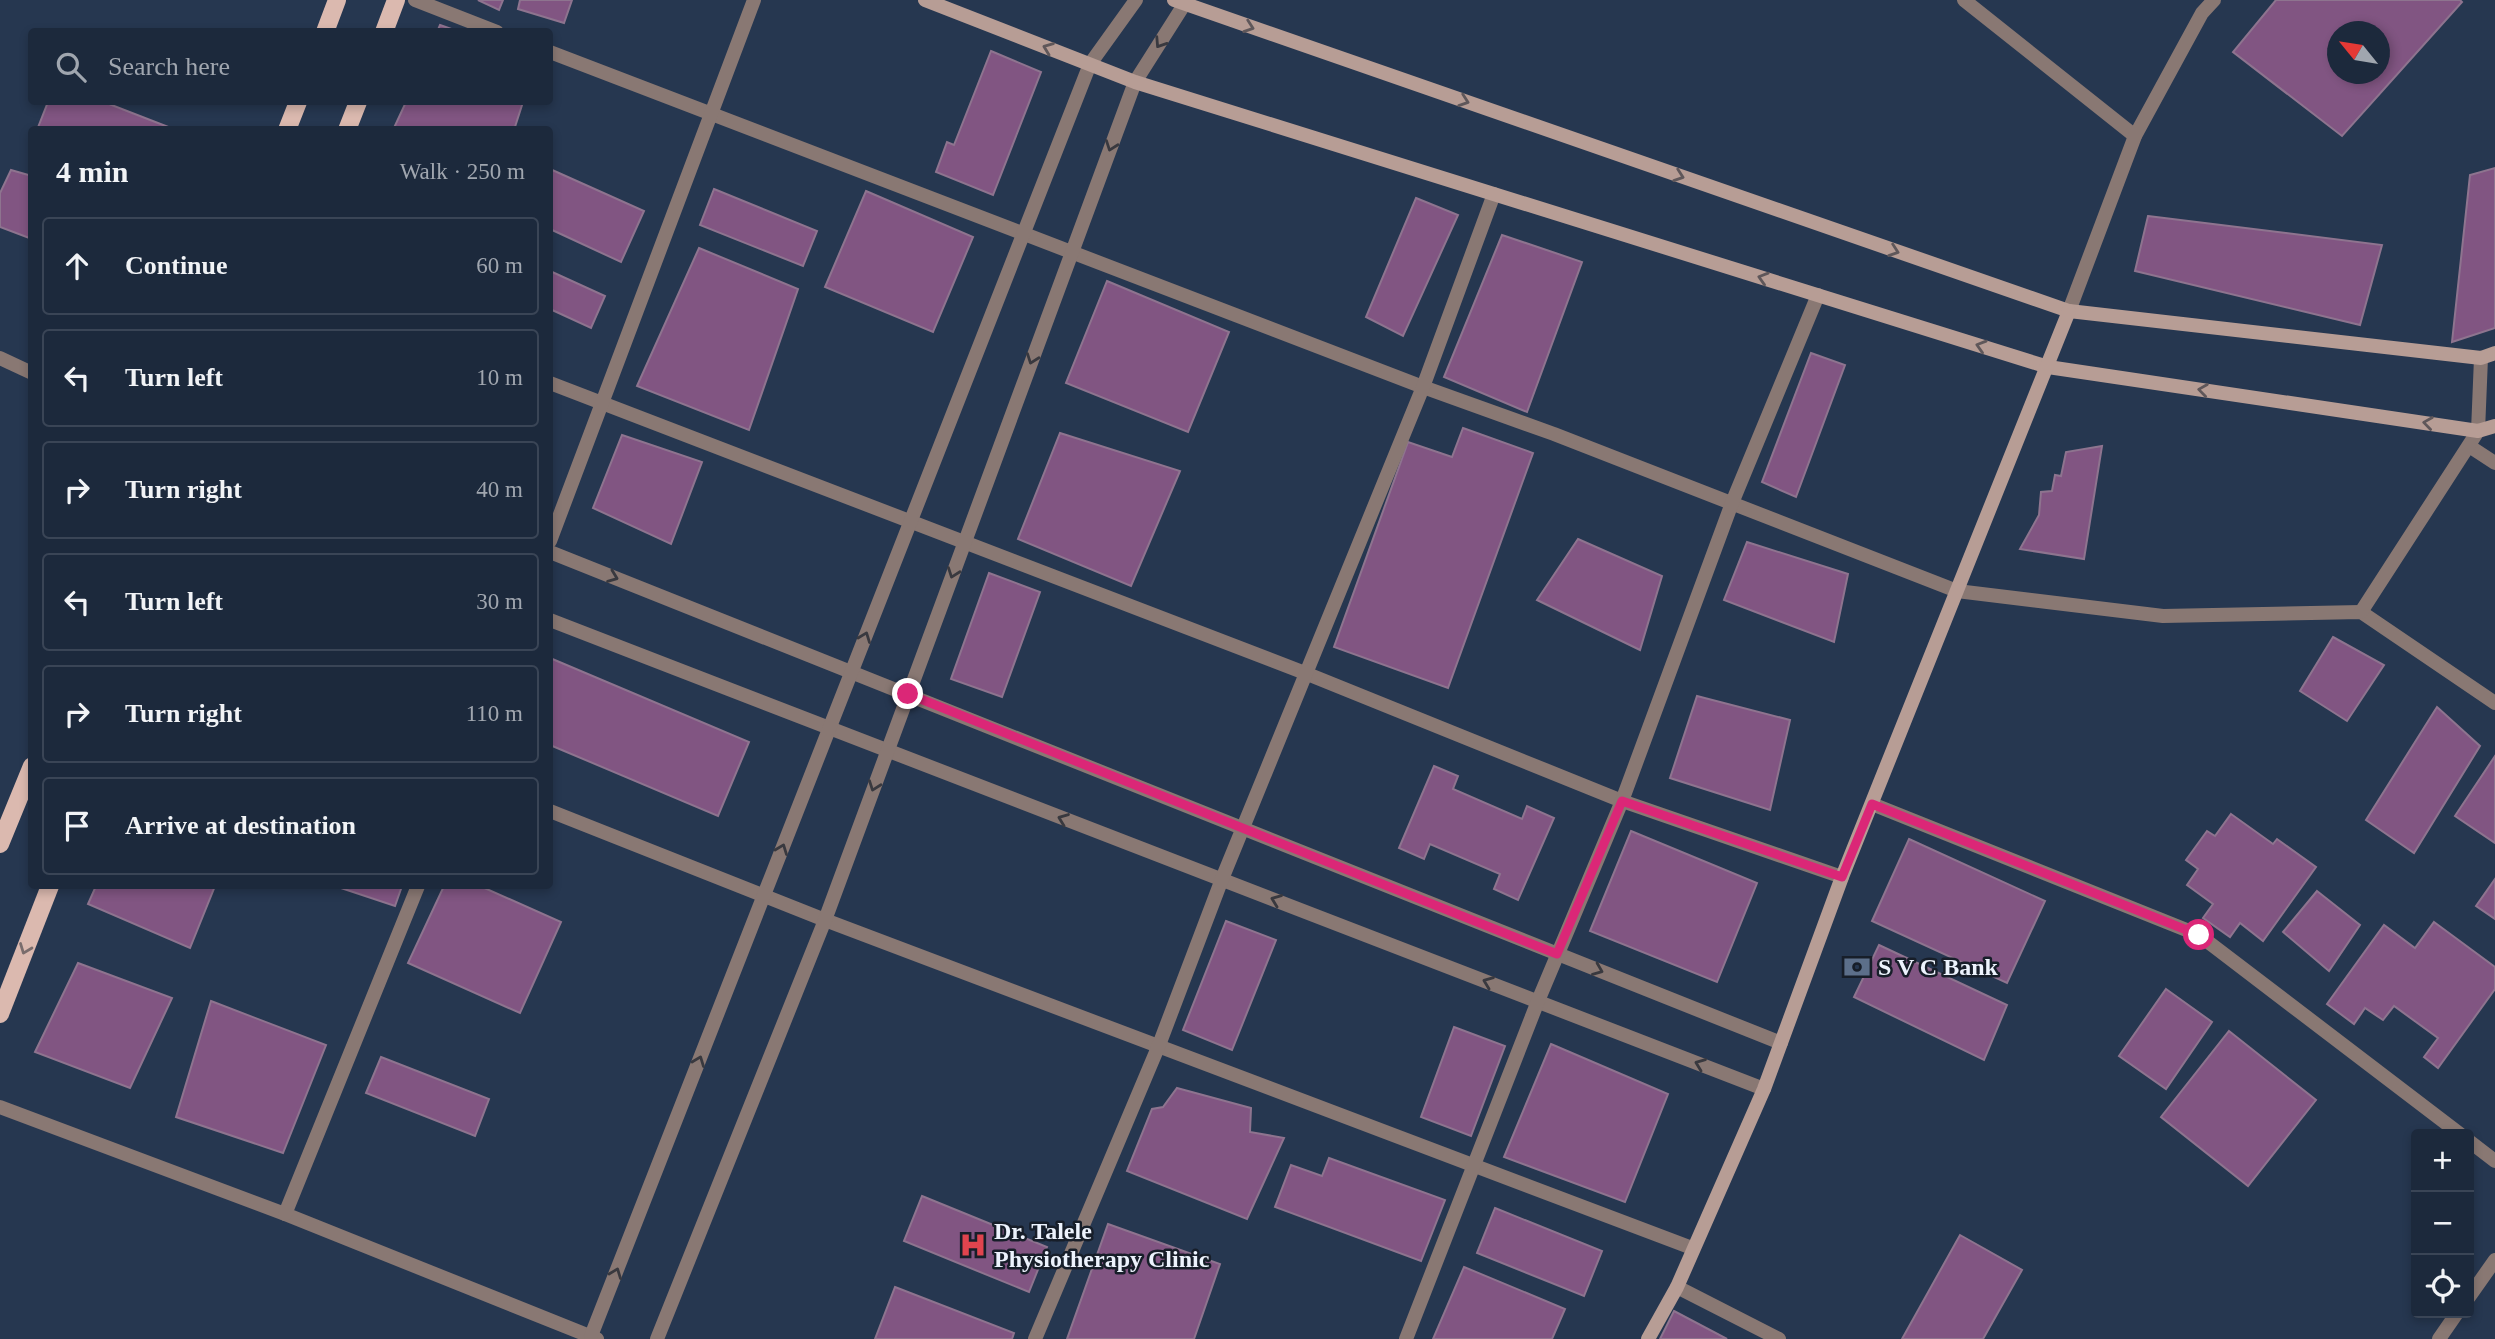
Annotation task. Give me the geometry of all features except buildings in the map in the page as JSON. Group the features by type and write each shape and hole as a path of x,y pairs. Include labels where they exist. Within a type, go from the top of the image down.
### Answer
{"main road":[{"path":"326,28 337,0"},
{"path":"386,28 396,0"},
{"path":"925,0 1135,82 2048,367 2478,431 2495,426"},
{"path":"1182,1 2069,311 2488,356"},
{"path":"289,126 297,105"},
{"path":"349,126 357,105"},
{"path":"1648,1339 1676,1287 1764,1089 1842,877 2069,311"},
{"path":"0,844 28,776"},
{"path":"0,1014 49,889"}],"street":[{"path":"415,0 487,28"},
{"path":"553,533 754,0"},
{"path":"0,1107 285,1214 594,1338 1090,64 1136,0"},
{"path":"1964,0 2135,136"},
{"path":"2069,311 2135,136 2202,13 2214,0"},
{"path":"657,1339 825,920 1135,82 1182,1"},
{"path":"553,53 1423,387 1554,434 1957,591 2163,616 2361,612 2495,702"},
{"path":"1035,1339 1159,1045 1242,828 1423,387 1494,194"},
{"path":"1406,1339 1538,1001 1622,801 1732,503 1818,295"},
{"path":"2361,612 2478,431 2488,356"},
{"path":"0,358 28,371"},
{"path":"553,384 1305,673 1622,801 1842,877"},
{"path":"2469,446 2495,463"},
{"path":"553,553 1781,1042"},
{"path":"553,621 1764,1089"},
{"path":"1872,804 2199,935 2453,1129"},
{"path":"553,812 825,920 1692,1248"},
{"path":"285,1214 417,889"},
{"path":"2474,1145 2495,1161"},
{"path":"2474,1290 2495,1260"},
{"path":"1676,1287 1779,1339"},
{"path":"2439,1339 2454,1318"}],"place":[{"name":"S V C Bank","path":"1857,967"},
{"name":"Dr. Talele Physiotherapy Clinic","path":"973,1245"}],"route":[{"path":"908,694 1557,954 1622,801 1842,877 1872,804 2199,935"}]}
